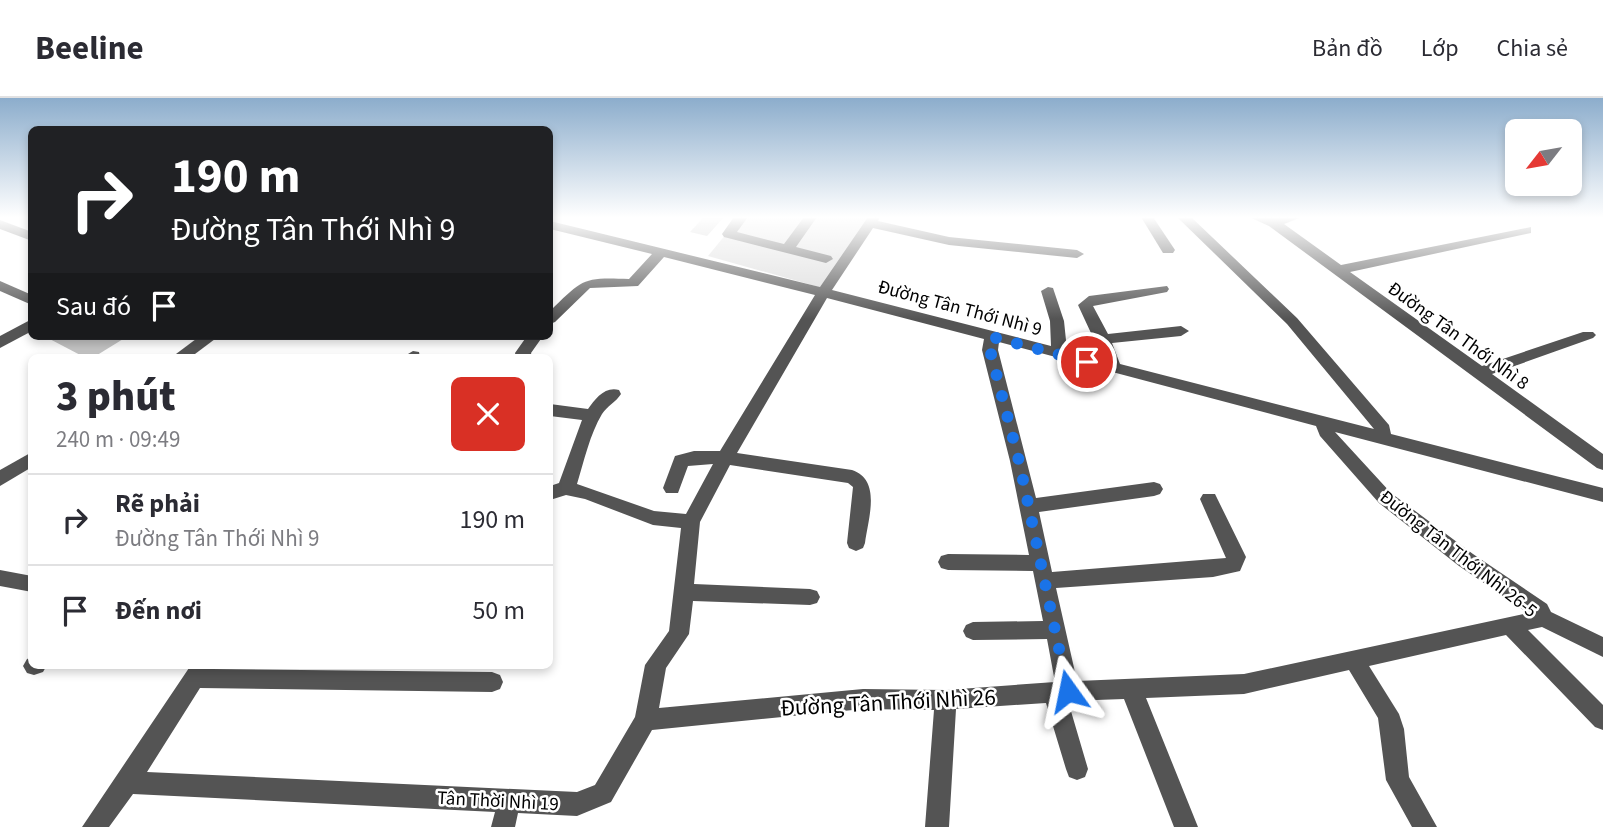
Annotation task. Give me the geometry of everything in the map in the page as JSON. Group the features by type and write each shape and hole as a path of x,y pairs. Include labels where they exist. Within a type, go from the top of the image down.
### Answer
{"street":[{"path":"553,316 585,285 600,282 633,283 662,251"},
{"name":"Đường Tân Thới Nhì 9","path":"662,251 1603,495"},
{"path":"799,251 827,259"},
{"name":"Tân Thời Nhì 19","path":"127,782 577,804 603,794 646,720 656,665 679,634 691,522 724,458 852,251"},
{"path":"1048,251 1077,254"},
{"path":"1219,251 1292,321 1383,429 1383,439"},
{"name":"Đường Tân Thới Nhì 8","path":"1313,251 1603,463"},
{"path":"1339,270 1428,251"},
{"path":"0,285 28,299"},
{"path":"1114,369 1103,339 1085,305 1089,301 1162,289"},
{"path":"1048,291 1058,321 1060,355"},
{"path":"0,343 28,326"},
{"path":"1103,339 1181,331"},
{"path":"1479,373 1588,335"},
{"path":"992,337 990,350 1029,506 1055,630 1061,691 1077,769"},
{"path":"187,354 203,340"},
{"path":"613,394 601,403 592,416 558,490 588,493 653,518 691,522"},
{"path":"553,410 592,416"},
{"name":"Đường Tân Thới Nhì 26-5","path":"1323,423 1326,432 1385,498 1466,560 1540,610 1543,618 1591,639 1603,649"},
{"path":"672,488 684,459 724,458 859,481 862,487 856,543"},
{"path":"0,479 28,461"},
{"path":"1029,506 1154,489"},
{"path":"948,562 1043,572 1213,569 1233,565 1236,557 1209,499"},
{"path":"0,578 28,583"},
{"path":"684,592 810,597"},
{"name":"Đường Tân Thới Nhì 26","path":"646,720 863,699 946,700 1061,691 1244,684 1543,618"},
{"path":"1510,625 1603,720"},
{"path":"973,631 1055,630"},
{"path":"1354,660 1388,715 1393,729 1398,780 1425,827"},
{"path":"94,827 200,671 492,682"},
{"path":"1131,688 1185,827"},
{"path":"937,827 946,700"},
{"path":"503,827 509,800"}],"shaded area":[{"path":"712,251 850,251 826,289 708,256"}],"building":[{"path":"52,340 122,340 99,354 78,354"}],"route":[{"path":"1068,691 1019,461 990,350 992,337 1087,362"}]}
